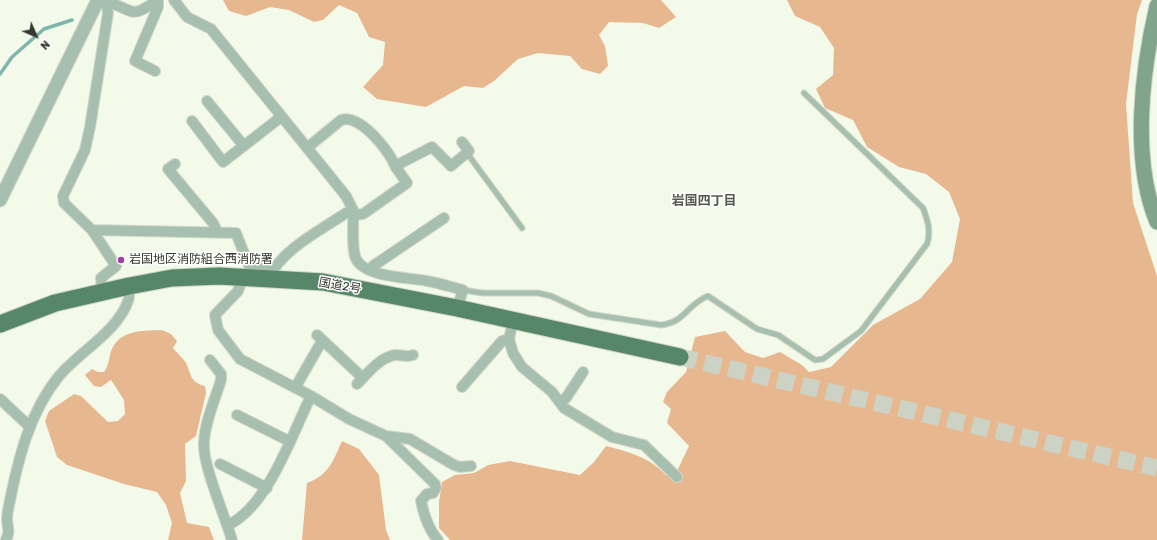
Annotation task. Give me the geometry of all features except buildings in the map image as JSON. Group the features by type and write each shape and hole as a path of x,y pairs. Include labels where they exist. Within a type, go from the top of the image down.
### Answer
{"highway":[{"name":"国道2号","path":"0,324 55,303 128,286 172,278 219,276 243,277 271,274 322,282 457,308 680,357"}],"main road":[{"path":"1157,6 1149,40 1142,96 1142,142 1146,189 1157,222"}],"street":[{"path":"102,1 134,13 143,10 158,0"},
{"path":"155,71 135,61 158,7 158,0"},
{"path":"174,0 187,17 211,29 346,196 353,212 354,249 356,258 360,264 381,274 428,281 462,290 457,308"},
{"path":"0,200 102,1"},
{"path":"102,1 108,13 90,127 84,150 63,196 64,203 92,230 116,266 100,278 102,292"},
{"path":"207,101 244,146"},
{"path":"192,121 223,162 282,117"},
{"path":"92,230 236,233 250,266 271,274 283,257 346,213 353,212 363,214 407,183 395,166 392,158 374,137 358,122 346,119 342,120 307,148"},
{"path":"395,166 432,147 451,166 470,151 462,142"},
{"path":"175,164 168,169 213,223 218,233"},
{"path":"370,270 373,266 444,218"},
{"path":"243,277 238,291 215,315 218,330 240,359 311,396 349,419 386,436 410,439 454,465 460,467 470,466"},
{"path":"6,540 10,530 4,516 29,426 39,406 59,376 118,321 129,300 128,286"},
{"path":"513,321 509,339 513,353 522,367 552,392 571,414 612,437 644,446 677,477"},
{"path":"295,388 319,346 320,339 360,381 378,363 392,355 408,357 412,355"},
{"path":"462,387 502,341 509,339"},
{"path":"210,360 217,367 221,380 205,430 203,444 206,462 232,540"},
{"path":"560,402 566,398 583,372"},
{"path":"228,525 237,521 267,488 311,396"},
{"path":"0,399 29,426"},
{"path":"236,415 289,441"},
{"path":"386,436 435,484 436,488 433,493 427,494 421,502 424,517 432,533 438,540"},
{"path":"220,464 267,488"}],"lane":[{"path":"462,290 482,293 538,293 551,296 589,314 661,325 672,324 680,320 700,299 708,296 757,329 778,335 815,360 823,359 861,331 927,244 929,235 928,222 923,208 804,93"},
{"path":"467,153 522,228"}],"shaded area":[{"path":"223,0 661,0 676,17 659,28 643,23 609,22 599,35 605,46 608,66 600,74 582,69 570,56 538,53 518,59 494,81 483,88 464,86 426,107 377,99 363,87 383,65 385,42 369,37 357,13 339,5 323,20 314,22 289,10 270,7 246,16 229,11"},
{"path":"787,0 1142,0 1137,14 1126,104 1133,203 1157,276 1157,540 450,540 439,528 439,502 442,482 455,475 474,473 488,465 510,461 580,475 594,462 606,446 646,459 666,475 677,471 689,446 667,423 671,409 663,402 667,392 686,372 695,337 725,331 745,352 763,358 780,352 802,365 809,372 831,367 873,325 920,299 952,262 960,219 949,192 926,174 899,167 867,147 853,120 825,108 816,89 833,75 834,48 820,27 795,16"},
{"path":"162,330 171,334 177,341 173,348 186,363 194,380 205,386 206,393 196,436 185,444 186,481 180,493 187,523 209,527 214,540 168,540 172,523 166,505 157,492 124,484 67,465 57,457 45,421 49,411 74,394 81,396 108,422 118,421 125,414 124,400 111,380 101,387 94,386 85,375 92,369 98,372 104,372 115,344 126,335 139,331"},
{"path":"342,441 359,449 379,475 386,530 390,540 302,540 307,483 320,476 325,471 333,461"}],"waterway":[{"path":"0,74 12,57 44,29 72,20"}],"tunnel":[{"path":"680,357 1157,468"}],"place":[{"name":"岩国地区消防組合西消防署","path":"121,260"}],"district":[{"name":"岩国四丁目","path":"704,201"}]}
